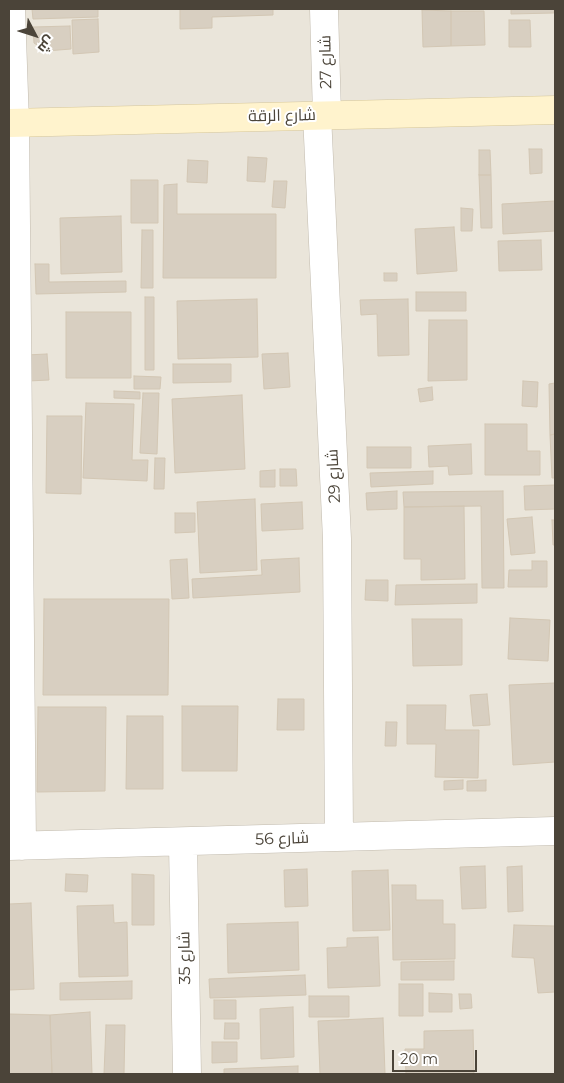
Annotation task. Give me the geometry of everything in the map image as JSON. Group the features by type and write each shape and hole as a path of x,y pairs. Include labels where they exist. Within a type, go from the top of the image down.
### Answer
{"street":[{"path":"11,9 15,846"},
{"name":"شارع 27","path":"322,115 324,9"},
{"name":"شارع الرقة","path":"12,123 555,110"},
{"name":"شارع 29","path":"322,115 337,539 339,837"},
{"name":"شارع 56","path":"15,846 555,831"},
{"name":"شارع 35","path":"183,842 187,1074"}],"shaded area":[{"path":"9,9 555,9 555,1074 9,1074"}],"building":[{"path":"32,9 98,9 98,17 33,19"},
{"path":"180,9 273,9 273,15 212,17 212,28 180,29"},
{"path":"511,9 554,9 554,13 511,14"},
{"path":"422,10 451,11 451,46 423,47"},
{"path":"451,11 484,11 485,45 451,46"},
{"path":"98,19 99,52 73,54 72,20"},
{"path":"509,20 530,20 531,47 509,47"},
{"path":"70,26 71,49 46,51 34,43 33,27"},
{"path":"529,149 542,149 542,173 530,174"},
{"path":"479,150 490,150 491,175 479,175"},
{"path":"248,157 267,158 265,182 247,181"},
{"path":"188,160 208,161 207,183 187,182"},
{"path":"479,175 491,175 492,228 481,228"},
{"path":"131,180 158,180 158,223 131,223"},
{"path":"274,181 287,181 285,208 272,207"},
{"path":"177,184 177,214 276,214 276,278 163,278 164,185"},
{"path":"555,201 555,231 503,234 502,204"},
{"path":"461,208 473,209 472,231 461,231"},
{"path":"121,216 122,272 61,274 60,218"},
{"path":"454,227 457,271 417,274 415,229"},
{"path":"142,230 153,230 153,288 141,288"},
{"path":"541,240 542,270 499,271 498,241"},
{"path":"35,264 49,264 49,282 126,281 126,292 36,294"},
{"path":"384,273 397,273 397,281 384,281"},
{"path":"416,292 466,292 466,311 416,311"},
{"path":"145,297 154,297 154,370 145,370"},
{"path":"257,299 258,357 178,359 177,301"},
{"path":"408,299 409,355 378,356 377,314 361,315 360,300"},
{"path":"66,312 131,312 131,378 66,378"},
{"path":"429,320 467,320 467,380 428,381"},
{"path":"288,353 290,387 264,389 262,354"},
{"path":"47,354 49,380 28,381 26,355"},
{"path":"173,364 231,364 231,382 173,383"},
{"path":"134,376 161,377 160,389 134,389"},
{"path":"523,381 538,382 537,407 522,406"},
{"path":"555,383 555,434 550,435 549,384"},
{"path":"432,387 433,400 420,402 418,389"},
{"path":"114,391 140,392 140,399 114,398"},
{"path":"143,393 159,393 157,454 140,453"},
{"path":"242,395 245,469 175,473 172,399"},
{"path":"86,403 134,404 132,460 148,460 147,481 83,478"},
{"path":"47,416 82,416 81,494 46,493"},
{"path":"485,424 527,424 527,451 540,451 540,475 485,475"},
{"path":"555,434 555,478 552,478 550,435"},
{"path":"471,444 472,474 449,475 448,466 429,467 428,446"},
{"path":"367,447 411,447 411,468 367,468"},
{"path":"155,458 165,458 164,489 154,489"},
{"path":"280,469 296,469 297,486 280,486"},
{"path":"275,470 275,487 260,487 260,471"},
{"path":"433,471 433,484 371,487 370,473"},
{"path":"555,485 555,509 525,510 524,486"},
{"path":"397,491 397,509 367,510 366,493"},
{"path":"503,491 504,588 482,588 481,506 404,507 403,492"},
{"path":"255,499 257,570 200,573 197,502"},
{"path":"302,502 303,529 262,531 261,504"},
{"path":"464,506 465,579 421,580 421,559 404,559 404,507"},
{"path":"175,513 195,513 195,532 175,533"},
{"path":"532,517 535,553 511,555 507,519"},
{"path":"552,520 555,520 555,545 553,545"},
{"path":"299,558 300,592 193,598 192,579 262,575 261,560"},
{"path":"187,559 189,598 172,599 170,560"},
{"path":"532,561 547,561 547,587 508,587 509,570 532,570"},
{"path":"366,580 388,580 388,601 365,600"},
{"path":"477,584 477,603 395,605 396,585"},
{"path":"44,599 169,599 168,695 43,695"},
{"path":"510,618 550,620 548,661 508,659"},
{"path":"412,619 462,619 462,665 413,666"},
{"path":"555,683 555,762 513,765 509,685"},
{"path":"487,694 490,725 473,726 470,695"},
{"path":"278,699 304,699 304,730 277,730"},
{"path":"407,705 446,705 445,730 479,730 478,778 435,777 436,744 407,744"},
{"path":"182,706 238,706 237,771 182,771"},
{"path":"38,707 106,707 105,791 37,792"},
{"path":"127,716 163,716 163,789 126,789"},
{"path":"386,722 397,722 396,746 385,746"},
{"path":"463,780 463,789 444,790 444,781"},
{"path":"486,780 486,791 467,791 467,781"},
{"path":"485,866 486,908 462,909 460,867"},
{"path":"522,866 523,911 508,912 507,867"},
{"path":"307,869 308,906 285,907 284,870"},
{"path":"388,870 390,930 353,931 352,871"},
{"path":"66,874 88,875 87,892 65,891"},
{"path":"132,874 154,875 154,925 132,925"},
{"path":"392,885 416,885 416,900 443,900 443,924 455,924 455,959 393,960"},
{"path":"31,903 34,989 9,990 9,904"},
{"path":"113,905 114,923 127,922 128,976 79,977 77,906"},
{"path":"298,922 299,970 228,973 227,924"},
{"path":"514,925 555,926 555,992 538,993 534,958 512,957"},
{"path":"378,937 380,986 328,988 327,948 347,947 347,938"},
{"path":"454,961 454,980 401,980 401,962"},
{"path":"305,975 306,995 210,998 209,979"},
{"path":"132,981 132,999 60,1000 60,983"},
{"path":"399,984 423,984 423,1016 399,1016"},
{"path":"429,993 452,994 452,1012 429,1012"},
{"path":"459,994 471,994 472,1008 460,1009"},
{"path":"309,996 349,996 349,1017 309,1017"},
{"path":"214,1000 236,1000 236,1019 214,1019"},
{"path":"293,1007 294,1057 261,1059 260,1009"},
{"path":"90,1012 92,1074 52,1074 50,1015"},
{"path":"9,1014 50,1015 52,1074 9,1074"},
{"path":"383,1018 385,1074 320,1074 318,1021"},
{"path":"225,1023 239,1023 239,1039 224,1039"},
{"path":"106,1025 125,1025 124,1074 104,1074"},
{"path":"473,1030 474,1074 406,1074 405,1049 424,1049 424,1031"},
{"path":"212,1042 237,1042 237,1062 212,1063"},
{"path":"298,1066 298,1074 224,1074 224,1069"}]}
